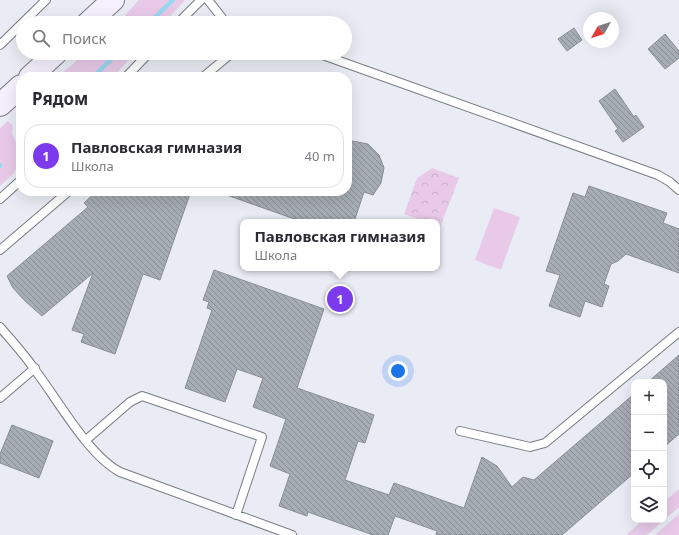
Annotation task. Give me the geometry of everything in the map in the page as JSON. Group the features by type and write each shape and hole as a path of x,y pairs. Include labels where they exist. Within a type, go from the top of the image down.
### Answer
{"main road":[{"path":"96,16 114,0"},
{"path":"36,72 49,60"},
{"path":"0,105 16,91"}],"lane":[{"path":"30,16 46,0"},
{"path":"185,16 201,0"},
{"path":"208,0 221,16"},
{"path":"0,45 16,29"},
{"path":"44,72 52,60"},
{"path":"131,72 142,60"},
{"path":"209,72 224,60"},
{"path":"337,60 658,175 670,182 679,190"},
{"path":"0,199 16,185"},
{"path":"0,250 63,196"},
{"path":"0,328 35,368 86,440 108,466 120,472 292,535"},
{"path":"460,431 530,447 545,443 679,332"},
{"path":"0,398 35,368"},
{"path":"86,440 130,402 142,396 262,437 236,515"}],"green space":[{"path":"139,0 185,0 170,16 124,16"},
{"path":"77,60 129,60 118,72 64,72"},
{"path":"8,121 13,126 12,134 16,142 16,169 0,186 0,128"},
{"path":"432,168 459,178 440,227 440,219 418,219 404,214 417,178"},
{"path":"494,208 520,217 501,270 475,260"},
{"path":"679,489 679,507 667,518 667,499"},
{"path":"679,514 679,535 655,535"},
{"path":"640,523 661,523 647,535 626,535"}],"building":[{"path":"574,28 582,40 567,51 558,39"},
{"path":"665,34 679,51 679,58 665,69 648,49"},
{"path":"615,89 634,117 636,115 644,127 623,142 615,131 618,129 599,101"},
{"path":"352,141 368,144 379,155 384,168 381,183 373,195 364,192 355,219 295,219 229,196 352,196"},
{"path":"589,186 667,213 663,223 679,229 679,273 626,254 618,261 611,264 604,284 609,286 602,307 585,301 580,317 549,306 560,275 546,271 573,193 585,197"},
{"path":"92,196 189,196 160,280 143,274 115,354 81,342 84,334 72,330 93,273 42,316 13,288 7,276 88,207 84,203"},
{"path":"214,270 324,309 297,388 374,415 365,443 358,441 345,480 389,495 394,483 464,508 482,457 497,466 512,487 523,477 534,480 631,397 631,476 562,535 436,535 437,531 395,516 388,535 373,535 308,512 307,516 279,506 290,474 270,466 286,419 253,407 263,378 237,369 225,402 185,388 212,310 207,308 209,302 203,300"},
{"path":"679,355 679,434 667,444 667,379 651,379"},
{"path":"12,425 53,441 39,478 0,463 0,454"}],"waterway":[{"path":"156,16 173,0"},
{"path":"98,72 111,60"}],"place":[{"name":"Павловская гимназия","path":"340,299"}]}
